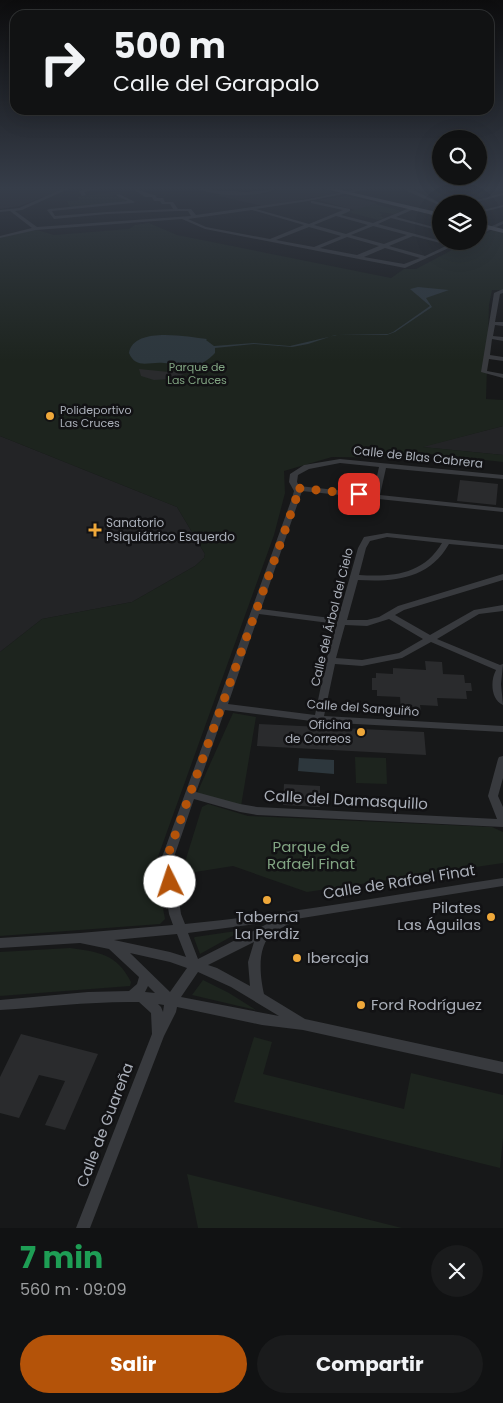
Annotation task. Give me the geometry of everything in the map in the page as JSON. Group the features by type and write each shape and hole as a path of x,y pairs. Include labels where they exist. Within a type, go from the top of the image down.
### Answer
{"street":[{"path":"299,246 405,266 441,250"},
{"path":"314,249 320,246"},
{"path":"357,257 382,246"},
{"path":"384,246 424,257"},
{"path":"503,291 497,293 484,372 503,376"},
{"path":"492,323 503,324"},
{"path":"491,338 503,338"},
{"path":"487,358 503,359"},
{"name":"Calle de Blas Cabrera","path":"296,488 292,479 296,472 331,461 383,464 503,477"},
{"path":"376,496 383,464"},
{"path":"195,966 175,914 167,860 296,498 296,488 503,510"},
{"name":"Calle del Árbol del Cielo","path":"320,719 331,661 363,545 371,537 387,535 503,547"},
{"path":"355,577 390,578 426,568 443,551 447,541"},
{"path":"256,610 342,622 367,623 402,608 446,593 503,577"},
{"path":"331,661 362,664 386,660 402,655 428,638 477,612 503,608"},
{"path":"389,615 428,638 502,668 497,678 496,688 503,702"},
{"name":"Calle del Sanguiño","path":"222,706 320,719 503,729"},
{"path":"503,759 493,796 503,822"},
{"name":"Calle del Damasquillo","path":"190,794 257,811 503,822"},
{"name":"Calle de Rafael Finat","path":"80,938 299,914 503,882"},
{"name":"Calle de Rafael Finat","path":"195,966 299,914"},
{"path":"260,998 255,982 254,961 259,943 270,928"},
{"path":"0,943 80,938 111,943 170,957 235,983 304,1024"},
{"path":"111,943 171,1000"},
{"name":"Calle de Guareña","path":"83,1228 158,1034 170,1012 171,1000 195,966"},
{"path":"137,997 145,977"},
{"path":"0,1005 137,997 171,1000 274,1022 304,1024 503,1068"},
{"name":"Calle de Guareña","path":"137,997 157,1011 158,1034"}],"shaded area":[{"path":"418,287 449,290 426,298 432,307 395,332 387,335 337,335 388,334 393,332 430,306 410,289"},
{"path":"162,335 207,339 214,346 254,343 290,346 330,337 292,347 254,344 215,348 215,353 209,359 197,366 188,368 181,368 167,363 139,363 129,353 133,345 140,339"},
{"path":"503,426 503,455 421,447"},
{"name":"Sanatorio Psiquiátrico Esquerdo","path":"0,436 177,507 205,554 204,558 195,566 132,602 42,619 0,652"},
{"path":"299,758 334,760 334,774 298,771"}],"green space":[{"name":"Parque de Las Cruces","path":"0,246 233,246 391,278 404,269 416,269 452,250 487,250 487,246 503,246 503,290 492,290 489,305 486,399 503,400 503,426 423,447 503,455 503,462 411,452 402,458 332,457 284,471 285,493 274,535 155,865 165,919 160,924 0,936 0,652 42,619 132,602 195,566 204,558 205,554 177,507 0,436"},
{"path":"233,713 256,717 241,806 197,793"},
{"path":"355,757 386,758 387,784 356,783"},
{"name":"Parque de Rafael Finat","path":"208,804 248,816 492,827 503,832 503,863 307,892 233,866 189,873 185,862 202,807"},
{"path":"243,930 200,954 194,938 195,937"},
{"path":"70,948 98,953 113,960 126,973 131,982 130,986 0,996 0,952"},
{"path":"203,980 229,993 256,1010 192,995"},
{"path":"254,1037 272,1042 263,1074 404,1109 411,1073 503,1095 503,1138 500,1168 234,1102"},
{"path":"187,1174 215,1181 402,1228 198,1228"}],"building":[{"path":"139,369 169,372 186,371 187,373 169,379 154,380 141,376"},
{"path":"460,480 498,484 496,505 457,501"},
{"path":"425,661 442,662 443,674 464,675 465,683 471,683 472,691 466,691 467,699 437,698 438,706 420,705 421,711 401,710 400,697 377,696 377,690 372,690 372,678 376,678 376,673 393,674 393,668 426,670"},
{"path":"259,724 424,732 426,755 257,746"},
{"path":"284,784 320,786 320,807 283,805"},
{"path":"21,1034 98,1054 65,1130 45,1125 65,1081 39,1075 19,1118 0,1113 0,1077"}],"place":[{"name":"Polideportivo Las Cruces","path":"50,416"},
{"name":"Sanatorio Psiquiátrico Esquerdo","path":"95,530"},
{"name":"Oficina de Correos","path":"361,732"},
{"name":"Taberna La Perdiz","path":"267,900"},
{"name":"Pilates Las Águilas","path":"491,917"},
{"name":"Ibercaja","path":"297,958"},
{"name":"Ford Rodríguez","path":"361,1005"}],"route":[{"path":"170,882 167,866 169,852 282,539 298,493 296,488 359,494"}]}
